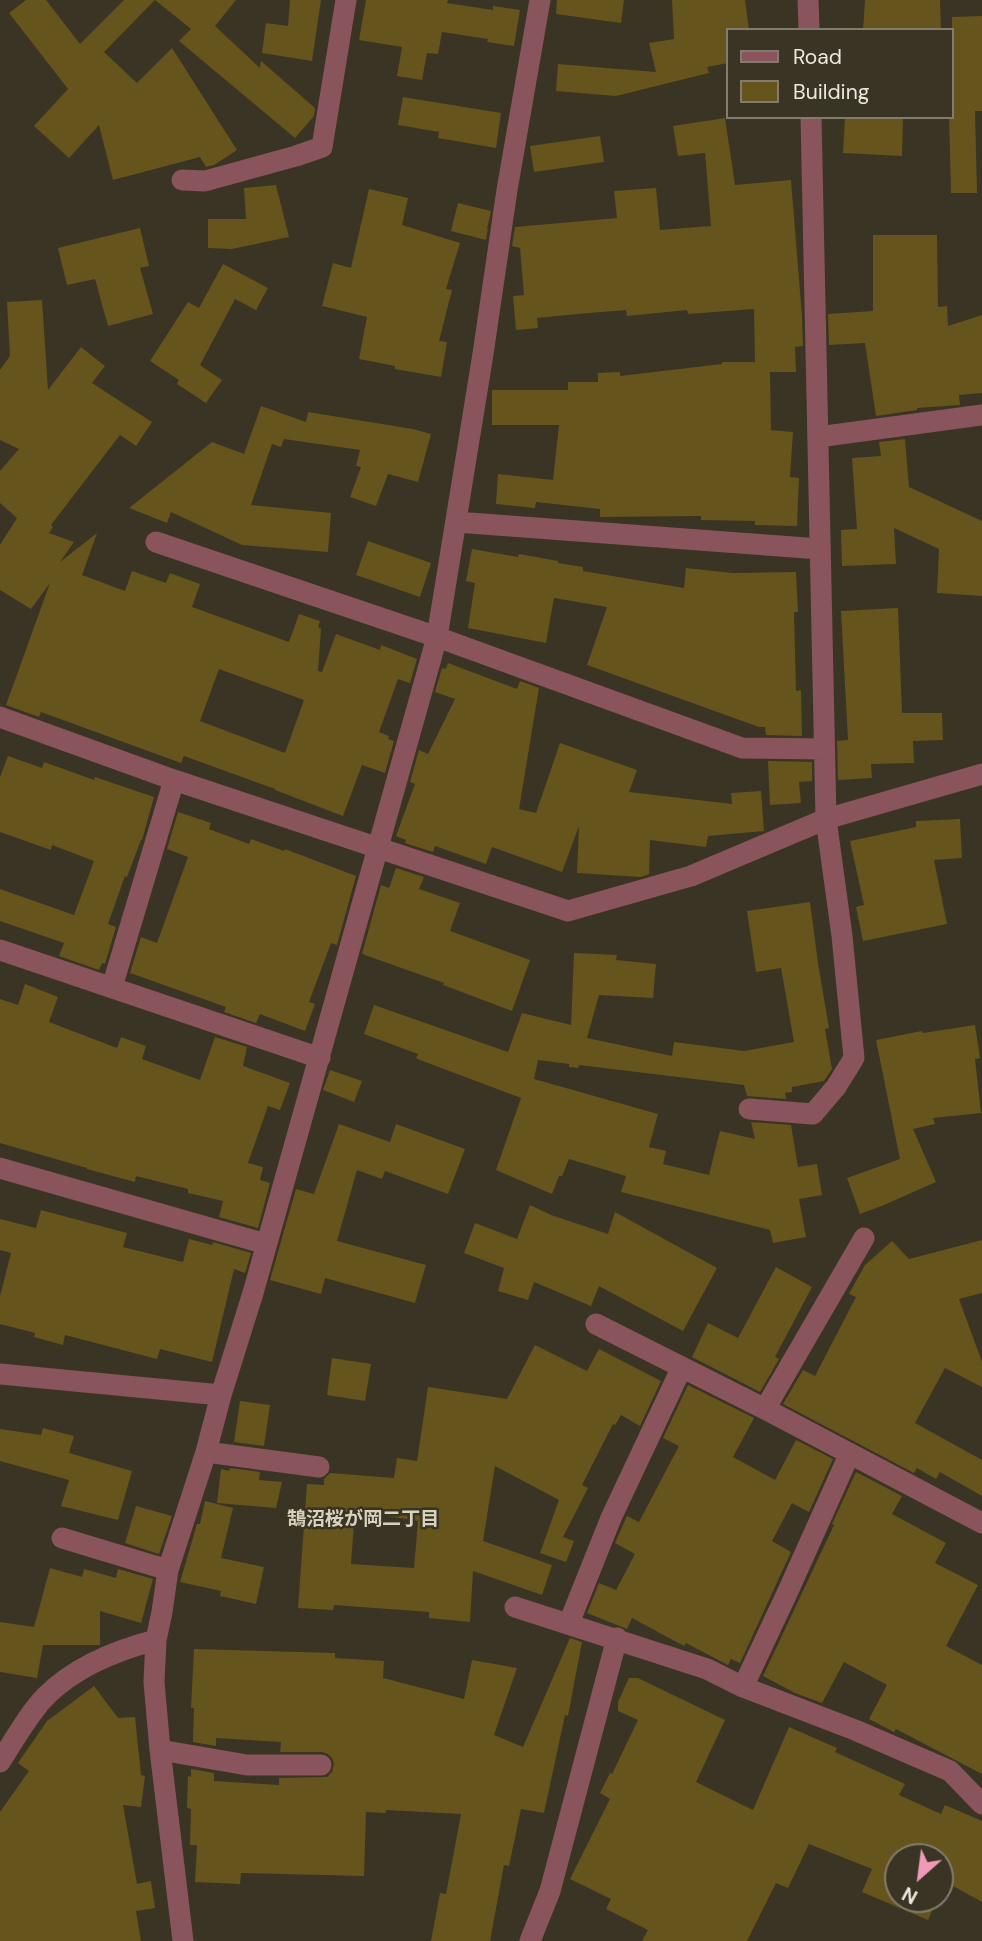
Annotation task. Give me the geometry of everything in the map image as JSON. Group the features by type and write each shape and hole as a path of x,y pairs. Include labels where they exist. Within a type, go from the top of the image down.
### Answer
{"street":[{"path":"183,180 205,181 322,147 346,0"},
{"path":"183,1941 153,1682 156,1640 168,1570 253,1293 438,637 507,190 540,0"},
{"path":"808,0 809,28"},
{"path":"749,1109 813,1114 836,1087 854,1058 842,936 826,819 811,119"},
{"path":"818,437 982,415"},
{"path":"456,522 820,548"},
{"path":"156,542 438,637 742,748 824,749"},
{"path":"0,717 174,780 568,911 691,876 826,819 982,774"},
{"path":"112,987 174,780"},
{"path":"0,950 320,1058"},
{"path":"0,1168 266,1244"},
{"path":"765,1409 864,1238"},
{"path":"596,1324 982,1523"},
{"path":"569,1623 611,1518 682,1367"},
{"path":"0,1374 221,1395"},
{"path":"206,1452 320,1467"},
{"path":"743,1687 849,1455"},
{"path":"62,1538 168,1570"},
{"path":"515,1607 707,1669 743,1687 855,1730 950,1772 982,1804"},
{"path":"530,1941 550,1891 617,1638"},
{"path":"0,1762 46,1696 75,1672 128,1647 156,1640"},
{"path":"160,1750 247,1765 321,1765"}],"building":[{"path":"26,0 46,0 80,44 124,0 155,0 104,52 137,83 172,48 237,150 206,167 200,157 113,180 99,125 69,158 34,126 68,89 9,13"},
{"path":"155,0 236,0 215,26 260,68 261,61 315,108 314,116 295,138 179,41 191,29"},
{"path":"290,0 321,0 312,61 262,53 266,23 288,26"},
{"path":"366,0 448,0 447,3 493,10 493,6 520,10 514,46 442,32 438,54 427,53 422,80 397,76 402,47 359,40"},
{"path":"557,0 624,0 621,23 556,14"},
{"path":"672,0 745,0 749,28 726,28 726,63 707,67 709,73 616,96 556,91 558,64 656,72 649,43 674,39"},
{"path":"865,0 940,0 941,28 863,28"},
{"path":"982,16 982,111 975,111 977,193 951,193 949,119 954,119 952,17"},
{"path":"403,97 501,113 496,148 438,138 439,132 398,125"},
{"path":"725,118 735,185 791,180 803,346 795,347 796,372 770,372 771,430 793,432 790,477 799,478 797,526 755,525 755,521 701,520 701,516 600,517 600,509 536,502 535,508 496,504 498,474 553,480 559,425 492,425 492,390 568,390 568,382 598,382 598,373 620,372 620,376 722,362 755,362 754,309 688,314 687,310 627,316 626,310 577,314 537,318 538,328 516,330 513,296 524,295 520,248 512,246 515,227 617,218 614,191 656,188 660,230 711,226 705,153 678,156 673,126"},
{"path":"845,119 903,119 902,156 843,153"},
{"path":"600,136 604,162 534,172 530,146"},
{"path":"276,185 289,237 232,249 208,248 208,219 246,219 244,188"},
{"path":"369,189 408,198 402,225 460,243 446,289 452,290 439,341 447,342 441,377 359,359 367,317 322,306 333,263 351,268"},
{"path":"458,203 491,211 486,240 451,231"},
{"path":"140,228 149,266 140,268 153,314 108,326 95,279 67,285 58,248"},
{"path":"873,235 937,235 938,307 947,306 948,326 982,315 982,393 959,395 960,405 917,408 876,416 865,343 829,345 828,314 873,311"},
{"path":"223,264 268,288 256,310 235,299 200,365 222,380 206,403 177,384 179,380 150,361 188,302 199,308"},
{"path":"42,300 48,390 81,347 105,366 92,383 152,422 136,446 120,435 51,525 53,527 49,533 74,542 60,562 97,533 82,575 125,591 132,571 166,583 170,573 200,584 192,607 289,642 299,614 320,621 318,671 322,672 336,634 380,650 381,645 417,659 410,683 398,679 379,732 394,741 385,773 362,765 343,816 184,756 181,763 41,712 39,717 6,705 50,583 31,609 0,590 0,545 17,518 0,503 0,471 19,449 0,440 0,370 10,356 7,302","holes":["219,669 304,700 285,753 200,721"]},
{"path":"261,406 306,422 308,412 431,434 418,482 388,474 376,506 350,497 361,467 356,466 360,450 284,439 281,447 272,444 251,505 331,513 328,552 242,545 171,512 167,523 129,508 212,442 244,454"},
{"path":"905,439 909,487 982,521 982,596 937,593 939,549 894,528 896,564 842,566 841,530 857,529 852,458 881,456 879,442"},
{"path":"368,541 431,563 420,597 356,575"},
{"path":"472,549 558,561 583,567 583,571 684,588 686,568 732,573 796,572 796,691 801,690 802,736 766,735 765,727 587,665 607,607 554,598 546,643 468,628 475,583 466,581"},
{"path":"898,608 902,713 942,713 943,740 913,741 914,763 871,764 872,778 838,780 837,741 848,740 841,611"},
{"path":"448,663 517,689 520,681 539,688 519,809 536,813 560,743 637,770 629,792 732,804 731,793 761,791 764,831 708,836 706,847 650,840 649,874 641,877 577,873 579,826 562,872 492,847 486,864 435,846 433,852 405,843 406,840 396,836 415,784 410,782 419,750 428,754 455,699 435,692 442,668 446,669"},
{"path":"8,756 42,768 44,762 154,797 142,840 127,877 125,876 108,924 116,927 105,964 102,963 99,970 59,956 64,943 0,921 0,889 74,915 94,861 52,845 51,850 0,832 0,777"},
{"path":"768,761 812,762 812,781 799,782 801,803 770,805"},
{"path":"178,812 211,823 209,829 249,844 251,839 284,851 285,849 356,876 337,945 331,943 309,1002 315,1004 305,1031 260,1014 256,1023 224,1012 226,1007 130,973 141,937 157,943 188,857 167,849"},
{"path":"960,819 962,858 934,860 947,924 863,941 856,907 864,905 850,841 916,827 916,821"},
{"path":"396,868 424,877 419,889 460,903 450,931 530,960 512,1011 362,954 381,885 389,888"},
{"path":"810,902 829,1028 825,1029 832,1069 824,1081 792,1087 792,1092 785,1093 786,1099 747,1096 744,1085 579,1065 578,1068 569,1067 569,1064 538,1060 534,1079 658,1114 649,1147 666,1151 663,1164 709,1175 720,1131 755,1139 751,1122 791,1125 798,1167 817,1164 822,1195 799,1199 806,1237 773,1243 770,1230 621,1192 626,1176 569,1159 552,1194 496,1170 521,1098 420,1060 416,1058 418,1054 364,1034 374,1005 508,1052 522,1013 571,1025 574,953 617,955 616,960 656,964 653,998 599,995 587,1038 672,1056 674,1042 744,1051 794,1042 781,968 756,972 747,911"},
{"path":"25,984 58,997 49,1022 117,1048 121,1037 146,1046 142,1059 200,1080 215,1037 247,1047 243,1066 290,1083 280,1110 268,1106 248,1163 263,1167 260,1180 270,1183 258,1228 219,1217 223,1201 188,1193 188,1189 136,1176 135,1182 0,1143 0,999 18,1005"},
{"path":"975,1025 980,1058 975,1059 981,1113 933,1118 935,1124 913,1129 936,1182 860,1214 847,1178 900,1159 876,1040"},
{"path":"330,1070 362,1081 354,1102 323,1090"},
{"path":"339,1124 390,1142 396,1124 465,1149 448,1194 385,1171 382,1179 357,1170 337,1241 426,1265 415,1303 325,1278 321,1294 270,1280 296,1189 314,1194"},
{"path":"530,1205 608,1234 615,1212 717,1268 683,1331 599,1286 591,1306 534,1282 528,1300 498,1291 504,1268 464,1253 475,1223 517,1239"},
{"path":"41,1210 127,1233 123,1247 183,1262 189,1239 212,1245 213,1242 251,1253 245,1273 234,1269 212,1362 160,1349 157,1359 65,1335 63,1345 34,1337 35,1333 0,1324 0,1296 11,1253 0,1250 0,1219 36,1228"},
{"path":"982,1240 982,1293 959,1299 982,1362 982,1387 945,1368 915,1423 982,1460 982,1496 940,1472 936,1479 917,1468 914,1473 783,1404 803,1370 815,1376 856,1297 849,1294 865,1265 892,1241 909,1259"},
{"path":"776,1267 812,1287 775,1357 779,1359 760,1392 692,1357 708,1323 738,1338"},
{"path":"535,1345 587,1371 599,1349 661,1381 640,1426 621,1415 615,1425 613,1424 582,1485 588,1488 563,1537 574,1541 566,1562 540,1553 559,1500 495,1466 483,1541 552,1565 542,1595 473,1571 470,1622 429,1618 429,1612 334,1605 333,1610 298,1608 307,1484 324,1485 324,1479 330,1473 394,1478 397,1458 417,1461 428,1387 507,1399","holes":["355,1511 418,1521 414,1568 351,1564"]},
{"path":"332,1358 371,1364 365,1401 327,1395"},
{"path":"688,1385 754,1418 733,1457 775,1480 796,1440 833,1459 809,1512 792,1503 772,1541 791,1552 740,1663 731,1659 728,1665 686,1643 684,1646 632,1618 627,1629 587,1613 599,1583 616,1590 635,1554 615,1543 627,1516 639,1522 679,1446 663,1438"},
{"path":"240,1401 270,1405 264,1446 234,1442"},
{"path":"43,1428 74,1436 69,1453 132,1471 118,1520 61,1506 69,1480 0,1461 0,1429 41,1435"},
{"path":"230,1468 260,1472 259,1480 282,1482 276,1508 217,1503 221,1469 229,1471"},
{"path":"856,1472 902,1496 892,1514 946,1543 935,1563 978,1585 946,1646 982,1665 982,1774 896,1729 894,1732 869,1719 887,1685 844,1662 822,1703 795,1693 763,1676"},
{"path":"205,1501 233,1508 221,1558 264,1567 256,1604 220,1596 221,1591 180,1582"},
{"path":"136,1506 172,1516 159,1554 125,1543"},
{"path":"50,1568 82,1577 84,1569 116,1578 118,1569 153,1579 141,1623 100,1611 100,1645 43,1645 37,1678 0,1672 0,1622 34,1627"},
{"path":"570,1638 582,1642 568,1716 565,1715 544,1813 521,1809 509,1866 504,1865 490,1941 431,1941 440,1893 446,1894 461,1814 386,1810 386,1813 366,1812 364,1876 241,1873 240,1884 195,1882 197,1845 190,1845 191,1809 187,1808 188,1776 191,1777 191,1769 214,1773 214,1781 279,1785 279,1778 327,1777 334,1764 328,1754 322,1752 280,1752 281,1742 216,1738 216,1746 193,1742 194,1708 191,1708 194,1649 335,1653 335,1658 384,1661 383,1678 464,1699 472,1660 517,1668 494,1735 523,1747"},
{"path":"629,1678 638,1678 725,1720 696,1782 753,1810 789,1727 837,1748 835,1752 905,1784 899,1795 941,1814 945,1805 982,1821 982,1902 954,1887 954,1843 884,1843 884,1901 862,1892 872,1869 809,1844 788,1888 776,1883 747,1941 642,1941 648,1930 606,1909 611,1899 570,1879 610,1799 600,1793 638,1720 618,1711 618,1702"},
{"path":"94,1686 118,1718 135,1717 141,1775 145,1776 141,1807 123,1805 137,1884 151,1881 155,1908 136,1911 141,1941 0,1941 0,1812 29,1771 18,1763 47,1721"},
{"path":"912,1913 931,1913 928,1920"}],"district":[{"name":"鵠沼桜が岡二丁目","path":"363,1520"}]}
